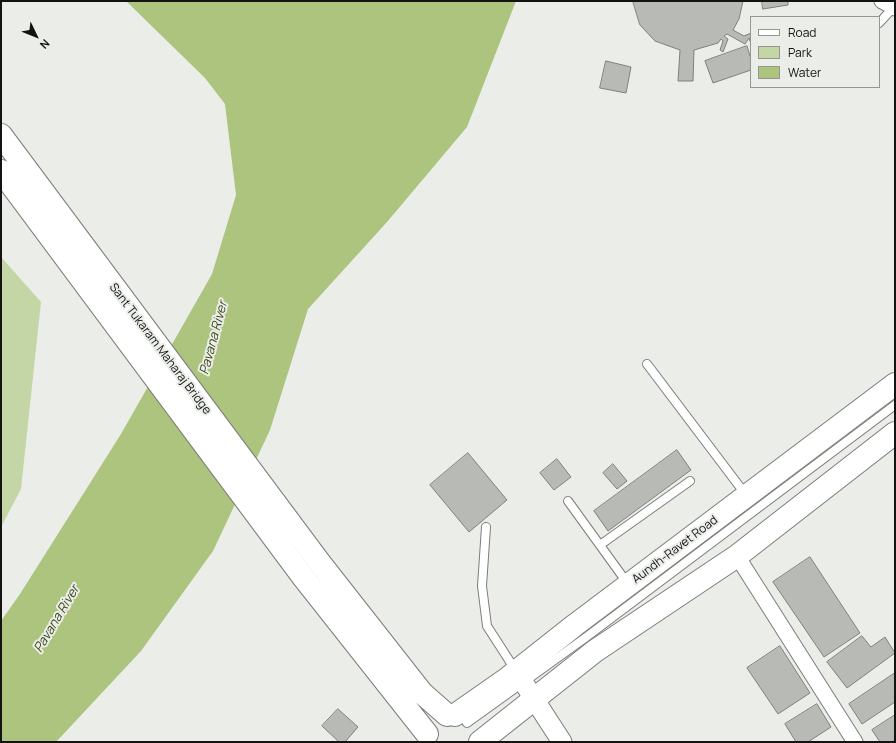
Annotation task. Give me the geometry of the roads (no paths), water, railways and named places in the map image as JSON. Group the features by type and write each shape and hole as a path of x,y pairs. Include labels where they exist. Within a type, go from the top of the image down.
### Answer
{"main road":[{"name":"Sant Tukaram Maharaj Bridge","path":"1,135 320,563 422,693 460,724"},
{"name":"Sant Tukaram Maharaj Bridge","path":"1,171 426,740"},
{"name":"Aundh-Ravet Road","path":"480,742 524,684 629,585 895,384"},
{"name":"Aundh-Ravet Road","path":"426,740 434,721 460,724 524,684 595,651 737,556 895,433"}],"street":[{"path":"737,556 855,742"},
{"path":"524,684 562,742"}],"lane":[{"path":"880,21 890,6"},
{"path":"647,364 747,496"},
{"path":"486,527 482,586 487,626 524,684 895,405"},
{"path":"600,545 690,481"},
{"path":"568,501 629,585"}],"water":[{"name":"Pavana River","path":"126,1 516,1 467,127 387,222 308,309 270,430 213,551 141,651 56,742 1,742 1,621 20,594 121,434 212,274 236,195 225,104 205,78"}]}
